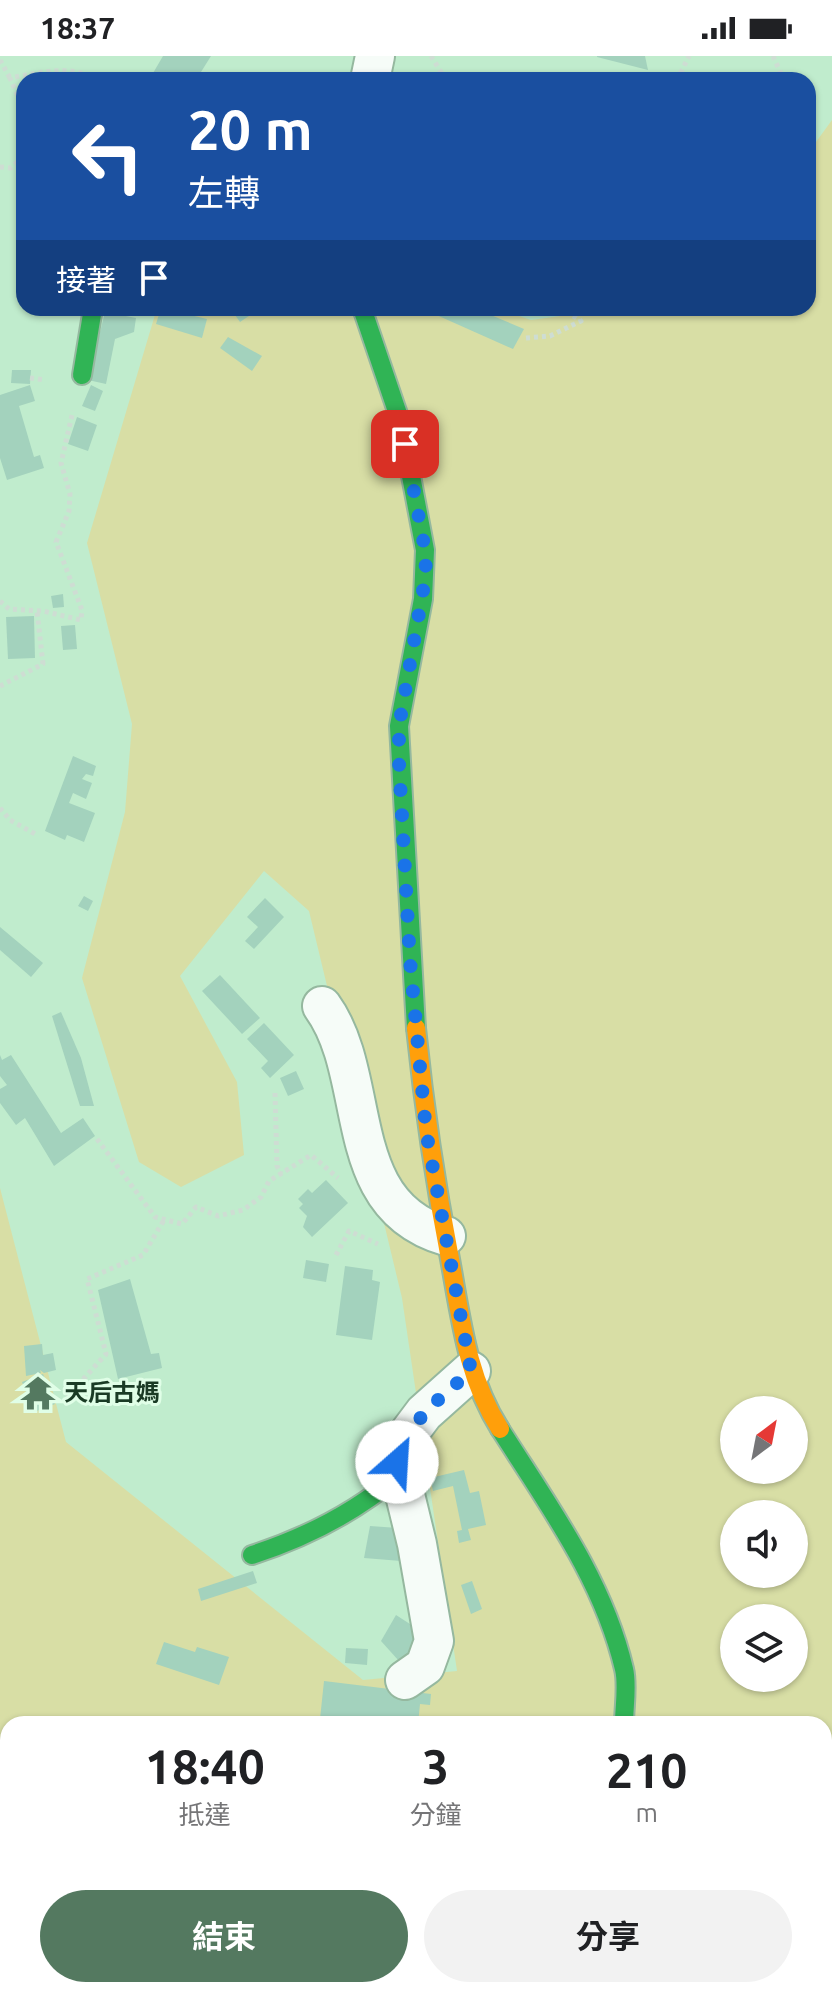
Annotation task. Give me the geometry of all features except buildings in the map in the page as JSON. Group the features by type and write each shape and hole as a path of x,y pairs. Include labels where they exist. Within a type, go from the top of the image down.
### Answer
{"street":[{"path":"82,375 92,316"},
{"path":"365,316 393,392 425,550 423,599 399,726 399,762 410,960 426,1131 471,1371 483,1402 585,1564 625,1671 624,1716"},
{"path":"322,1006 336,1028 374,1171 413,1225 446,1236"},
{"path":"405,1680 425,1666 434,1641 417,1544 399,1475 399,1453 424,1413 471,1371"},
{"path":"252,1555 292,1543 351,1514 399,1475"}],"path":[{"path":"0,60 16,92"},
{"path":"43,72 65,68 84,72"},
{"path":"10,78 16,77"},
{"path":"526,338 550,336 581,321 573,316"},
{"path":"0,601 9,609 81,620 82,610 56,542 69,511 70,494 61,463 82,375"},
{"path":"0,686 43,664 37,611"},
{"path":"0,808 10,820 37,835"},
{"path":"275,1093 277,1166 281,1174"},
{"path":"97,1139 155,1217 182,1224 196,1207 218,1216 243,1210 261,1197 269,1181 311,1155 345,1185"},
{"path":"67,1397 106,1354 87,1279 143,1255 164,1220"},
{"path":"336,1255 349,1231 378,1244"}],"green space":[{"path":"832,120 832,1716 0,1716 0,1188 66,1442 363,1680 457,1671 402,1298 309,911 264,871 180,976 237,1082 244,1155 181,1187 139,1162 82,978 125,812 132,724 87,543 155,316 519,316 531,320 560,316 816,316 816,142"}],"traffic: fast":[{"path":"82,375 92,316"},
{"path":"365,316 401,423 425,550 423,599 399,726 416,1028"},
{"path":"500,1429 555,1515 603,1604 625,1675 624,1716"},
{"path":"252,1555 330,1522 399,1475"}],"traffic: slow":[{"path":"416,1028 426,1116 462,1325 480,1389 500,1429"}],"place":[{"name":"天后古媽","path":"38,1393"}],"route":[{"path":"397,1462 409,1433 424,1413 471,1371 426,1131 410,960 399,726 426,574 415,488 405,444"}]}
